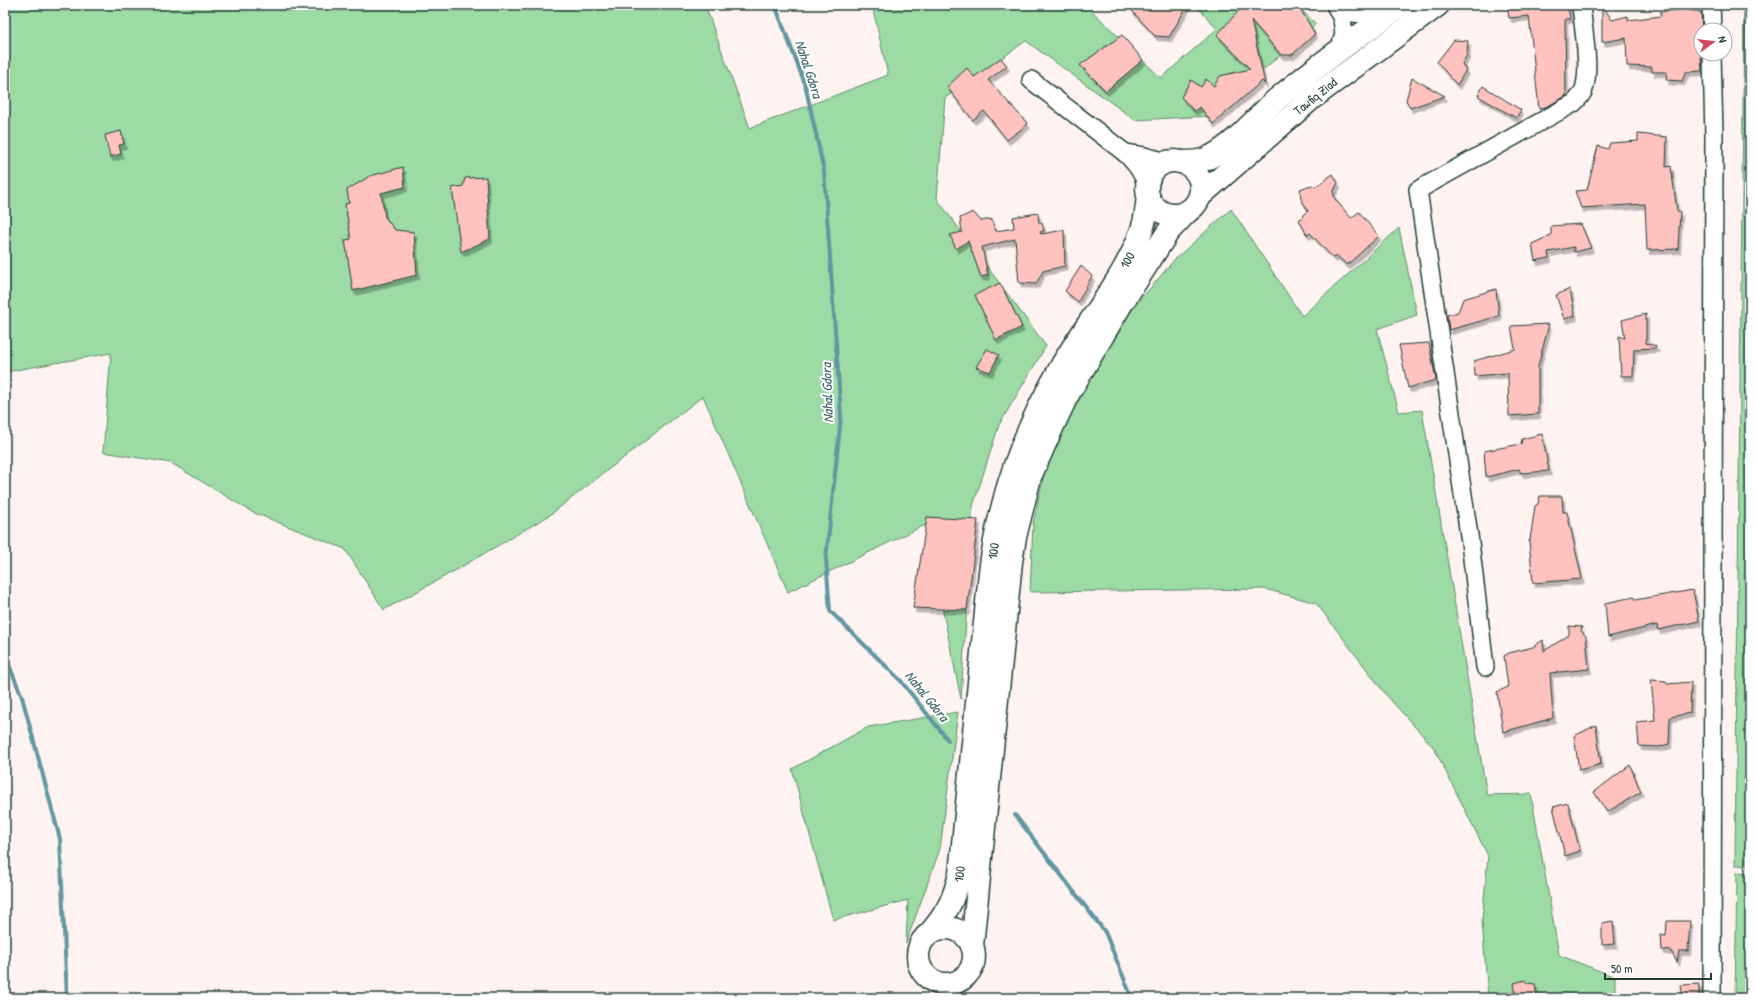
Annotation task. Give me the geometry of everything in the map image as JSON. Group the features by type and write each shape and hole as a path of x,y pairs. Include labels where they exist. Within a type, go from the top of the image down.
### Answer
{"main road":[{"name":"Tawfiq Ziad","path":"1193,204 1316,95 1438,5"},
{"name":"Tawfiq Ziad","path":"1174,162 1200,161 1222,150 1232,143 1276,101 1339,50 1394,10"},
{"path":"1174,162 1195,171 1201,187 1193,204 1179,215 1164,214 1157,210 1148,192 1152,172 1158,167 1174,162"},
{"name":"100","path":"930,933 950,906 960,874 994,539 1008,486 1024,438 1047,391 1118,278 1138,240 1144,223 1148,192"},
{"name":"100","path":"972,946 1014,537 1030,477 1066,398 1168,232 1193,204"},
{"path":"924,973 931,980 940,984 949,985 959,982 972,969 975,959 970,940 964,934 956,930 943,928 930,933 924,939 919,952 919,965 924,973 934,998"},
{"path":"966,998 968,974"}],"street":[{"path":"1485,667 1470,542 1418,190 1574,103 1581,97 1585,86 1587,73 1581,5"},
{"path":"1711,5 1712,22"},
{"path":"1336,6 1352,13 1394,10"},
{"path":"1336,6 1342,19 1344,34 1339,50"},
{"path":"1712,62 1714,135 1712,998"},
{"path":"1031,80 1125,153 1137,165 1144,176 1148,192"},
{"path":"1125,153 1174,162"}],"green space":[{"path":"5,5 705,5 750,128 888,75 872,5 1086,5 1161,78 1217,29 1196,5 1296,5 1316,24 1210,116 1135,120 1026,41 945,98 937,199 1046,346 999,425 973,506 961,699 925,525 788,592 703,396 550,515 384,610 345,549 252,512 171,463 103,452 111,353 5,372"},
{"path":"1744,5 1750,5 1750,866 1735,865"},
{"path":"1231,209 1302,316 1399,228 1417,315 1377,329 1399,412 1422,410 1487,795 1531,794 1559,955 1615,977 1615,998 1488,998 1482,921 1488,856 1434,748 1387,696 1316,603 1265,589 1030,592 1033,524 1051,443 1084,366 1175,259"},
{"path":"958,712 940,849 906,943 908,900 833,920 792,769 868,727"},
{"path":"1737,872 1750,873 1750,998 1735,998"}],"building":[{"path":"1136,5 1188,5 1169,37 1155,36 1132,11"},
{"path":"1239,5 1298,5 1315,34 1292,55 1281,55 1251,20 1265,84 1262,81 1213,124 1200,107 1194,111 1181,97 1191,80 1201,87 1206,79 1214,86 1220,76 1250,69 1217,35 1241,8"},
{"path":"1507,5 1568,5 1570,19 1565,19 1566,96 1548,106 1539,109 1529,16 1509,18"},
{"path":"1602,5 1612,20 1628,16 1628,20 1661,16 1660,12 1684,9 1701,12 1702,22 1693,22 1693,62 1701,62 1702,71 1686,72 1682,81 1666,80 1667,72 1652,72 1652,67 1627,66 1626,38 1602,42"},
{"path":"1122,35 1143,60 1106,91 1080,65"},
{"path":"1454,40 1468,41 1467,55 1462,64 1466,70 1457,85 1437,62"},
{"path":"1001,58 1007,66 988,80 1028,124 1007,140 984,111 973,120 947,87 967,68 974,77"},
{"path":"1412,78 1445,96 1410,108 1406,100"},
{"path":"1483,86 1521,110 1516,118 1478,96"},
{"path":"121,131 124,144 119,145 121,154 110,157 105,135"},
{"path":"1638,134 1667,137 1666,167 1671,166 1677,211 1680,211 1678,249 1647,250 1645,204 1581,208 1575,191 1587,190 1598,146 1608,149 1610,143 1638,141"},
{"path":"403,167 405,187 381,193 385,217 395,230 414,232 417,275 353,291 345,240 351,239 345,204 349,203 347,190 370,176"},
{"path":"1333,174 1338,183 1333,192 1335,199 1351,218 1359,212 1379,236 1347,265 1337,256 1333,258 1310,233 1307,235 1299,220 1308,211 1301,199 1300,189 1311,185 1315,187"},
{"path":"486,177 490,239 461,252 452,188 463,186 465,178"},
{"path":"973,212 981,221 991,219 996,231 1014,228 1013,217 1038,213 1039,223 1042,223 1044,231 1040,232 1041,234 1064,230 1065,266 1043,271 1036,284 1019,283 1015,239 982,247 988,275 981,277 968,241 956,249 950,235 962,232 960,218"},
{"path":"1581,224 1591,248 1574,252 1574,247 1548,252 1549,258 1535,261 1532,244 1551,235 1551,226"},
{"path":"1081,266 1092,276 1078,302 1065,291"},
{"path":"1000,283 1022,327 996,340 975,295"},
{"path":"1496,289 1499,316 1449,330 1447,315 1458,312 1463,299"},
{"path":"1570,289 1575,316 1564,319 1556,295"},
{"path":"1646,314 1646,343 1656,346 1656,348 1634,349 1633,376 1621,376 1619,336 1625,338 1622,320"},
{"path":"1549,324 1538,366 1538,414 1509,416 1508,373 1475,376 1474,361 1515,349 1511,326"},
{"path":"1429,343 1436,380 1408,388 1399,345"},
{"path":"987,349 999,355 990,372 976,367"},
{"path":"1542,434 1549,471 1521,473 1519,469 1486,477 1484,451 1521,444 1522,439"},
{"path":"1540,496 1562,496 1563,512 1567,512 1582,579 1533,583 1529,541 1535,506 1538,504"},
{"path":"927,517 978,520 967,610 913,608"},
{"path":"1693,590 1699,621 1658,630 1657,625 1608,637 1605,603 1634,597 1635,600"},
{"path":"1569,626 1582,627 1581,631 1586,636 1589,669 1550,673 1553,718 1503,732 1497,692 1508,687 1504,656 1509,653 1533,647 1543,640 1544,651 1569,635"},
{"path":"1651,680 1666,681 1667,684 1691,682 1690,713 1670,717 1669,744 1659,747 1639,746 1637,722 1655,720"},
{"path":"1596,725 1601,764 1579,770 1574,736"},
{"path":"1630,765 1641,792 1607,812 1594,792"},
{"path":"1568,803 1580,851 1565,856 1553,807"},
{"path":"1613,921 1615,944 1602,945 1602,923"},
{"path":"1667,921 1690,921 1688,951 1679,951 1677,962 1671,951 1662,950 1661,935 1666,936"},
{"path":"1525,980 1527,983 1535,984 1537,998 1516,998 1514,983"},
{"path":"1699,984 1699,998 1683,998 1681,985"}],"waterway":[{"name":"Nahal Gdora","path":"775,5 805,84 824,171 841,416 826,559 830,611 901,681 948,740"},
{"path":"5,655 22,697 60,839 67,998"},
{"name":"Nahal Gdora","path":"1015,815 1105,932 1132,998"}]}
